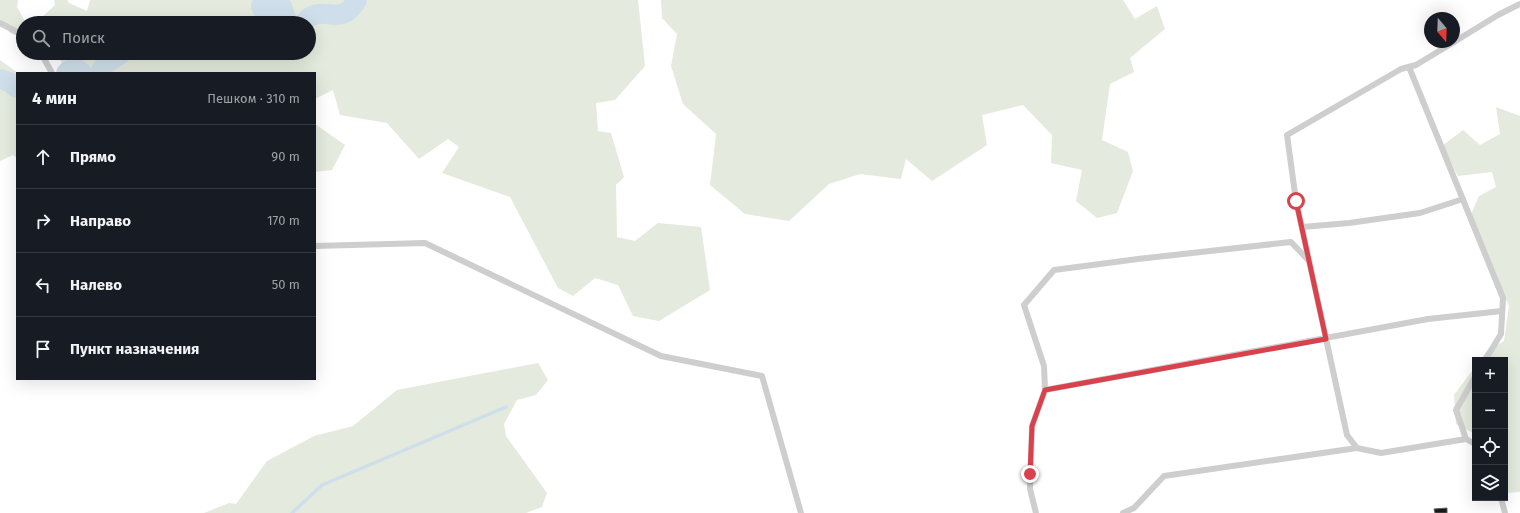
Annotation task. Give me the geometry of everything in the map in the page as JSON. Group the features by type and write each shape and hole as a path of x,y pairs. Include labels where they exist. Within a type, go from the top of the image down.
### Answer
{"lane":[{"path":"1460,38 1498,15 1520,4"},
{"path":"0,23 16,31"},
{"path":"1357,448 1347,434 1296,201 1287,135 1401,69 1416,65 1444,48"},
{"path":"45,60 51,72"},
{"path":"1408,67 1503,298 1500,334 1487,357"},
{"path":"1302,227 1349,223 1420,213 1463,199"},
{"path":"1036,513 1030,489 1032,426 1045,390 1044,366 1024,305 1054,270 1291,242 1309,261"},
{"path":"316,246 426,243 661,356 762,376 800,513"},
{"path":"1045,390 1428,320 1502,311"},
{"path":"1466,439 1456,410 1472,382"},
{"path":"1123,513 1134,508 1164,476 1357,448 1381,453 1466,439 1472,442"},
{"path":"1502,501 1505,513"}],"shaded area":[{"path":"0,0 18,0 17,7 22,16 16,16 16,35 10,33 0,20"},
{"path":"54,0 67,0 69,3 87,11 90,0 638,0 645,66 615,100 596,103 598,131 611,133 624,177 616,185 617,237 635,241 658,223 701,227 710,290 659,321 633,316 618,285 595,278 573,296 558,288 510,197 442,173 459,147 448,139 419,159 387,123 340,115 333,90 316,98 316,72 65,72 61,60 316,60 316,16 43,16 55,5"},
{"path":"661,0 1123,0 1135,19 1157,6 1165,29 1130,58 1134,72 1110,84 1102,140 1128,152 1133,171 1117,213 1097,218 1076,201 1082,170 1051,163 1052,135 1023,105 982,115 987,145 932,181 906,159 901,179 860,174 829,184 789,221 745,214 710,185 716,134 683,104 671,66 677,34 662,18"},
{"path":"0,60 17,72 13,97 16,98 16,157 13,155 0,161"},
{"path":"1496,107 1520,116 1520,492 1508,493 1508,357 1482,357 1487,351 1504,341 1509,306 1470,217 1479,196 1496,187 1492,172 1458,176 1442,146 1463,130 1480,145 1500,134"},
{"path":"316,125 345,145 332,170 316,172"},
{"path":"538,363 548,380 536,395 517,400 504,424 506,436 547,493 542,507 526,513 204,513 229,503 236,504 267,461 314,436 353,426 397,390"},
{"path":"1472,371 1472,432 1456,424 1454,395"}],"building":[{"path":"1447,508 1447,513 1435,513 1434,509"}],"waterway":[{"path":"312,16 317,14 337,15 344,13 351,9 357,0"},
{"path":"266,16 261,6 264,1 282,7 285,16"},
{"path":"100,72 104,66 112,60"},
{"path":"67,72 76,68 81,72"},
{"path":"0,79 9,82 16,87"},
{"path":"292,513 322,485 506,407"}],"route":[{"path":"1030,474 1032,426 1045,390 1326,339 1296,201"}]}
